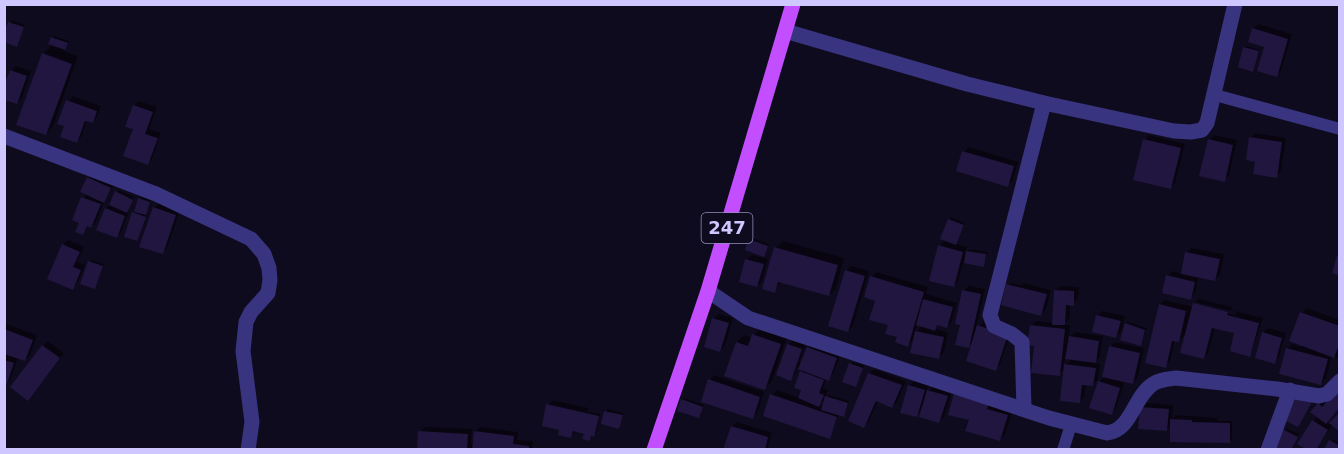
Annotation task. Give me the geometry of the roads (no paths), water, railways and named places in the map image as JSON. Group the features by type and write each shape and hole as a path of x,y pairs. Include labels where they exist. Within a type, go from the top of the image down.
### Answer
{"main road":[{"name":"247","path":"654,450 708,291 793,4"}],"street":[{"path":"785,31 967,84 1174,131 1191,132 1202,130 1207,123 1234,4"},
{"path":"1024,409 1024,346 1020,339 994,326 990,315 1044,103"},
{"path":"4,136 156,194 251,239 264,254 269,268 268,293 251,312 246,322 243,351 252,422 248,450"},
{"path":"708,291 748,318 1071,425 1107,433 1116,432 1147,390 1162,380 1176,378 1290,390 1319,396 1327,394 1340,381"},
{"path":"1268,450 1290,390"}],"lane":[{"path":"1215,95 1340,129"},
{"path":"1064,450 1071,425"}]}
